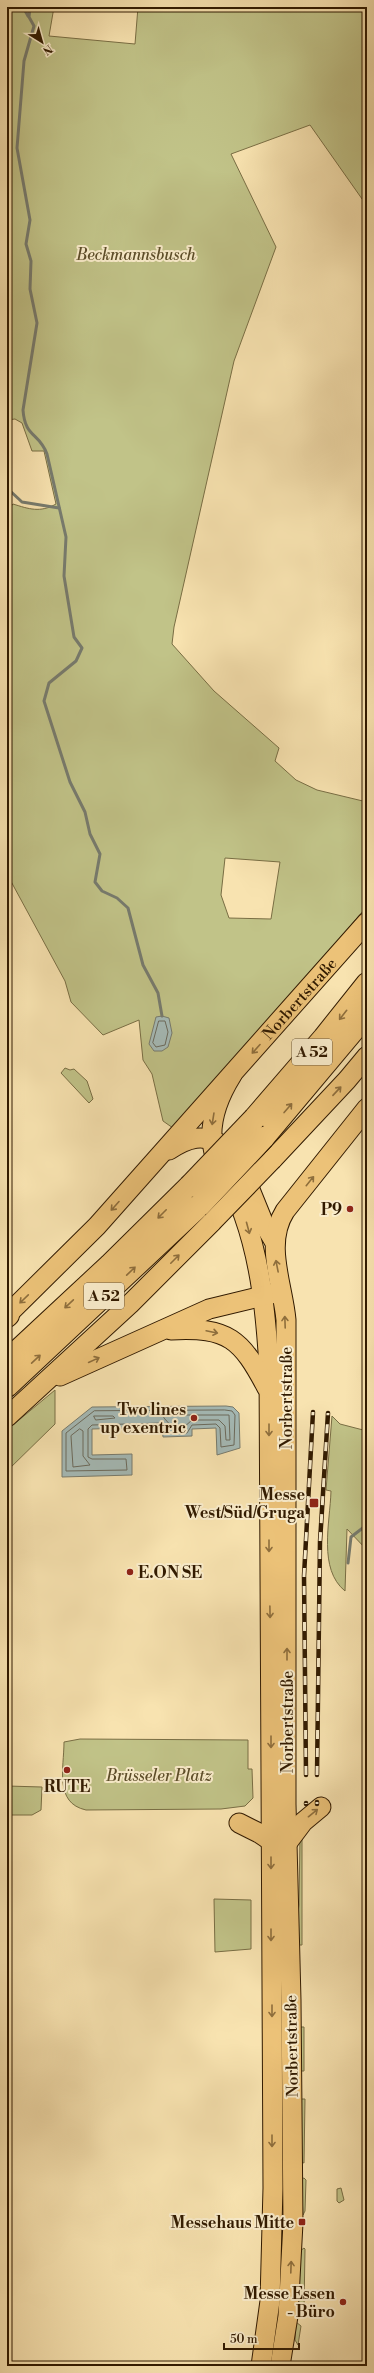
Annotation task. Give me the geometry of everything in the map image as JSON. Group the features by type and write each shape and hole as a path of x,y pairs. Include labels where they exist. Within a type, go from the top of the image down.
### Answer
{"highway":[{"name":"A 52","path":"7,1361 110,1265 190,1186 255,1118 324,1038 367,984"},
{"name":"A 52","path":"7,1386 200,1205 263,1138 367,1014"}],"main road":[{"name":"Norbertstraße","path":"280,2366 288,2316 293,2223 279,1842 268,1352 263,1296 244,1216 215,1156 212,1140 212,1120 217,1104 232,1075 367,922"},
{"path":"7,1417 130,1304 212,1222 347,1080 367,1056"},
{"path":"7,1315 97,1226 160,1156 191,1118 232,1075"},
{"name":"Norbertstraße","path":"261,2366 270,2301 272,2235 286,1320 274,1241 277,1226 285,1211 367,1108"},
{"path":"160,1156 185,1140 198,1138 212,1140 226,1149 242,1172 264,1224 274,1241"},
{"path":"46,1382 160,1330 209,1310 282,1291"},
{"path":"160,1330 197,1328 228,1336 242,1347 254,1363 269,1391"},
{"path":"239,1823 279,1842 321,1807"}],"green space":[{"name":"Beckmannsbusch","path":"7,7 54,7 49,36 135,44 138,7 367,7 367,206 310,125 231,154 276,247 234,361 174,627 172,644 214,691 279,748 275,761 296,780 317,790 367,802 367,906 173,1128 163,1121 152,1074 143,1060 139,1020 103,1035 71,1002 65,981 7,874 7,511 13,504 29,509 40,509 56,504 44,451 32,451 22,423 15,419 7,420","holes":["225,858 280,862 271,919 229,918 221,895"]},
{"path":"65,1068 70,1070 74,1069 87,1081 93,1099 89,1103 61,1073"},
{"path":"55,1390 55,1424 7,1471 7,1430"},
{"path":"332,1416 340,1424 367,1431 367,1550 347,1529 345,1591 337,1582 331,1571 328,1558 328,1531 331,1491 326,1490"},
{"name":"Brüsseler Platz","path":"80,1739 248,1740 248,1769 252,1769 253,1798 245,1806 221,1809 86,1810 76,1806 69,1800 63,1783 64,1742"},
{"path":"7,1786 42,1787 41,1810 32,1815 7,1815"},
{"path":"300,1836 302,1837 302,1945 294,1945 299,1905"},
{"path":"214,1899 251,1900 251,1949 215,1952"},
{"path":"300,2027 304,2027 304,2071 301,2071"},
{"path":"301,2099 305,2099 304,2163 301,2162"},
{"path":"304,2178 306,2180 305,2211 303,2215 301,2179"},
{"path":"341,2188 344,2200 339,2203 337,2201 337,2189"},
{"path":"304,2248 304,2311 297,2311 300,2251"},
{"path":"296,2322 301,2326 298,2345 295,2340"}],"water":[{"path":"162,1016 169,1018 172,1033 168,1047 162,1051 154,1051 149,1044 156,1017"},
{"path":"92,1407 233,1407 239,1413 240,1448 217,1455 216,1428 192,1429 192,1436 163,1437 162,1427 92,1429 92,1455 132,1454 132,1475 62,1477 62,1431"}],"waterway":[{"path":"23,7 28,16"},
{"path":"30,7 29,17 34,26 24,61 17,148 30,220 26,244 31,261 30,289 37,323 23,410 26,426 44,447 47,454 66,537 64,576 74,637 82,648 76,661 49,683 44,701 70,782 85,812 90,834 100,854 95,882 102,891 117,898 128,908 143,965 158,993 162,1016"},
{"path":"7,488 22,502 59,508"},
{"path":"348,1563 351,1537 364,1527 367,1531"}],"railway":[{"path":"306,1775 304,1576 313,1412"},
{"path":"317,1775 320,1542 328,1413"}],"place":[{"name":"P9","path":"350,1209"},
{"name":"Two lines up exentric","path":"194,1418"},
{"name":"Messe West/Süd/Gruga","path":"314,1503"},
{"name":"E.ON SE","path":"130,1572"},
{"name":"RUTE","path":"67,1770"},
{"name":"Messehaus Mitte","path":"302,2222"},
{"name":"Messe Essen - Büro","path":"343,2302"}]}
